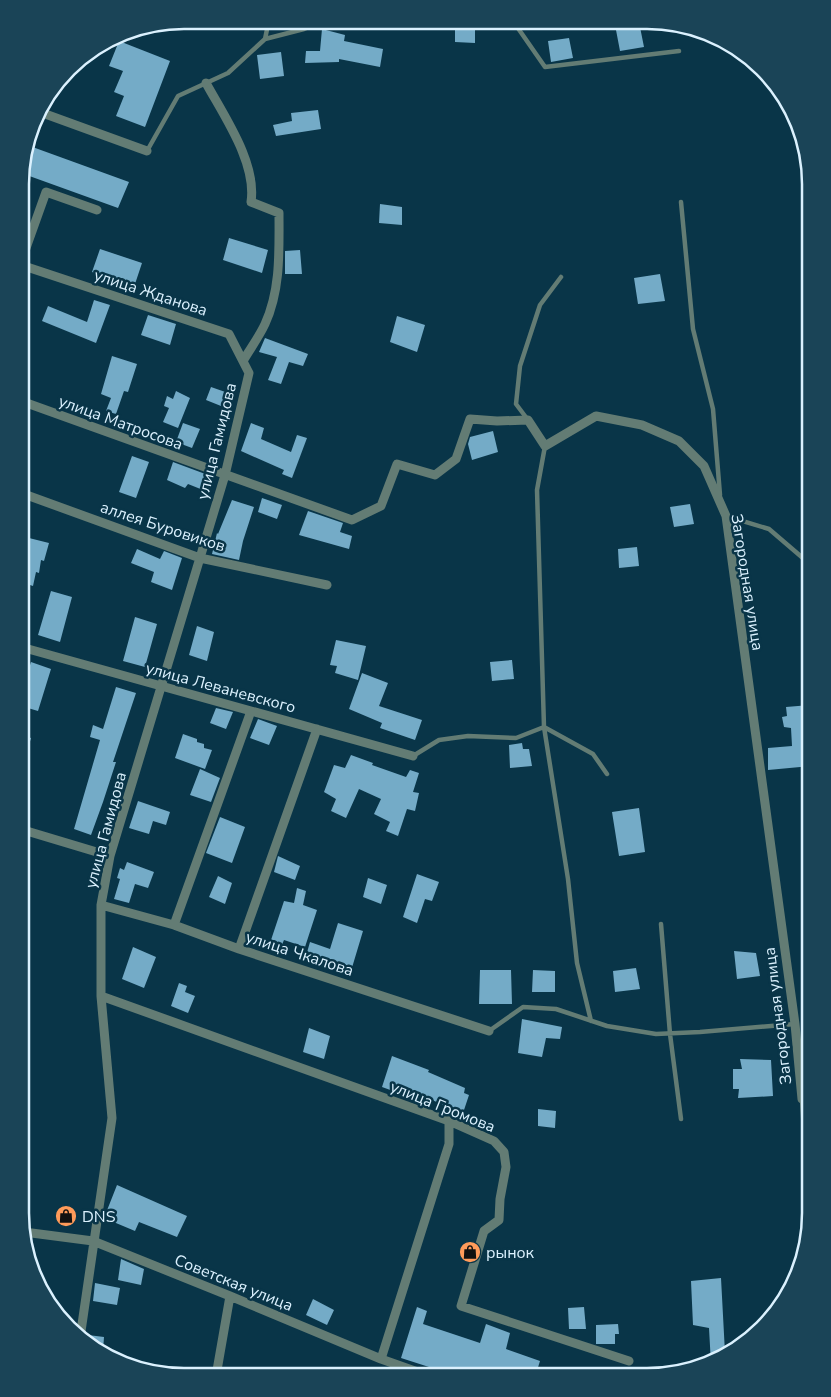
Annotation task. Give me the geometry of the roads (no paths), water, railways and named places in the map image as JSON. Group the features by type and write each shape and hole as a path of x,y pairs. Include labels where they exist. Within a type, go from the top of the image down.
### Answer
{"street":[{"path":"206,83 235,134 253,190 251,202 279,213 279,270 271,305 265,324 243,361"},
{"path":"46,114 147,151"},
{"path":"29,240 46,192 97,210"},
{"name":"улица Жданова","path":"29,266 229,334 249,373"},
{"name":"улица Гамидова","path":"81,1329 112,1118 101,996 101,905 110,856 225,475 249,373"},
{"name":"улица Матросова","path":"29,405 352,520 381,506 397,464 435,475 456,459 470,419 497,421 528,420"},
{"name":"Загородная улица","path":"545,446 596,416 642,425 680,441 704,466 726,516 802,1072"},
{"path":"528,420 545,446"},
{"name":"аллея Буровиков","path":"29,496 200,558 327,585"},
{"name":"улица Леваневского","path":"29,649 413,756"},
{"path":"174,924 251,711"},
{"path":"240,949 316,729"},
{"path":"29,832 110,856"},
{"name":"улица Чкалова","path":"101,905 174,924 240,949 489,1031"},
{"name":"улица Громова","path":"101,996 449,1121 494,1141 504,1152 506,1167 500,1199 499,1220 484,1231 461,1306 629,1361"},
{"path":"381,1359 449,1144 449,1121"},
{"name":"Советская улица","path":"30,1233 93,1242 406,1368"},
{"path":"217,1368 230,1296"}],"lane":[{"path":"265,39 267,29"},
{"path":"147,151 178,96 228,73 265,39 304,29"},
{"path":"519,29 545,67 679,51"},
{"path":"681,202 693,329 713,409 719,493 726,516 769,529 802,557"},
{"path":"528,420 516,404 520,366 540,305 561,277"},
{"path":"545,446 537,490 544,727 568,880 578,963 591,1021"},
{"path":"413,756 439,740 468,736 516,738 544,727"},
{"path":"544,727 593,754 607,774"},
{"path":"661,924 670,1034 680,1119"},
{"path":"489,1031 523,1007 556,1009 606,1026 656,1034 795,1024"}],"place":[{"name":"DNS","path":"66,1216"},
{"name":"рынок","path":"470,1252"}]}
